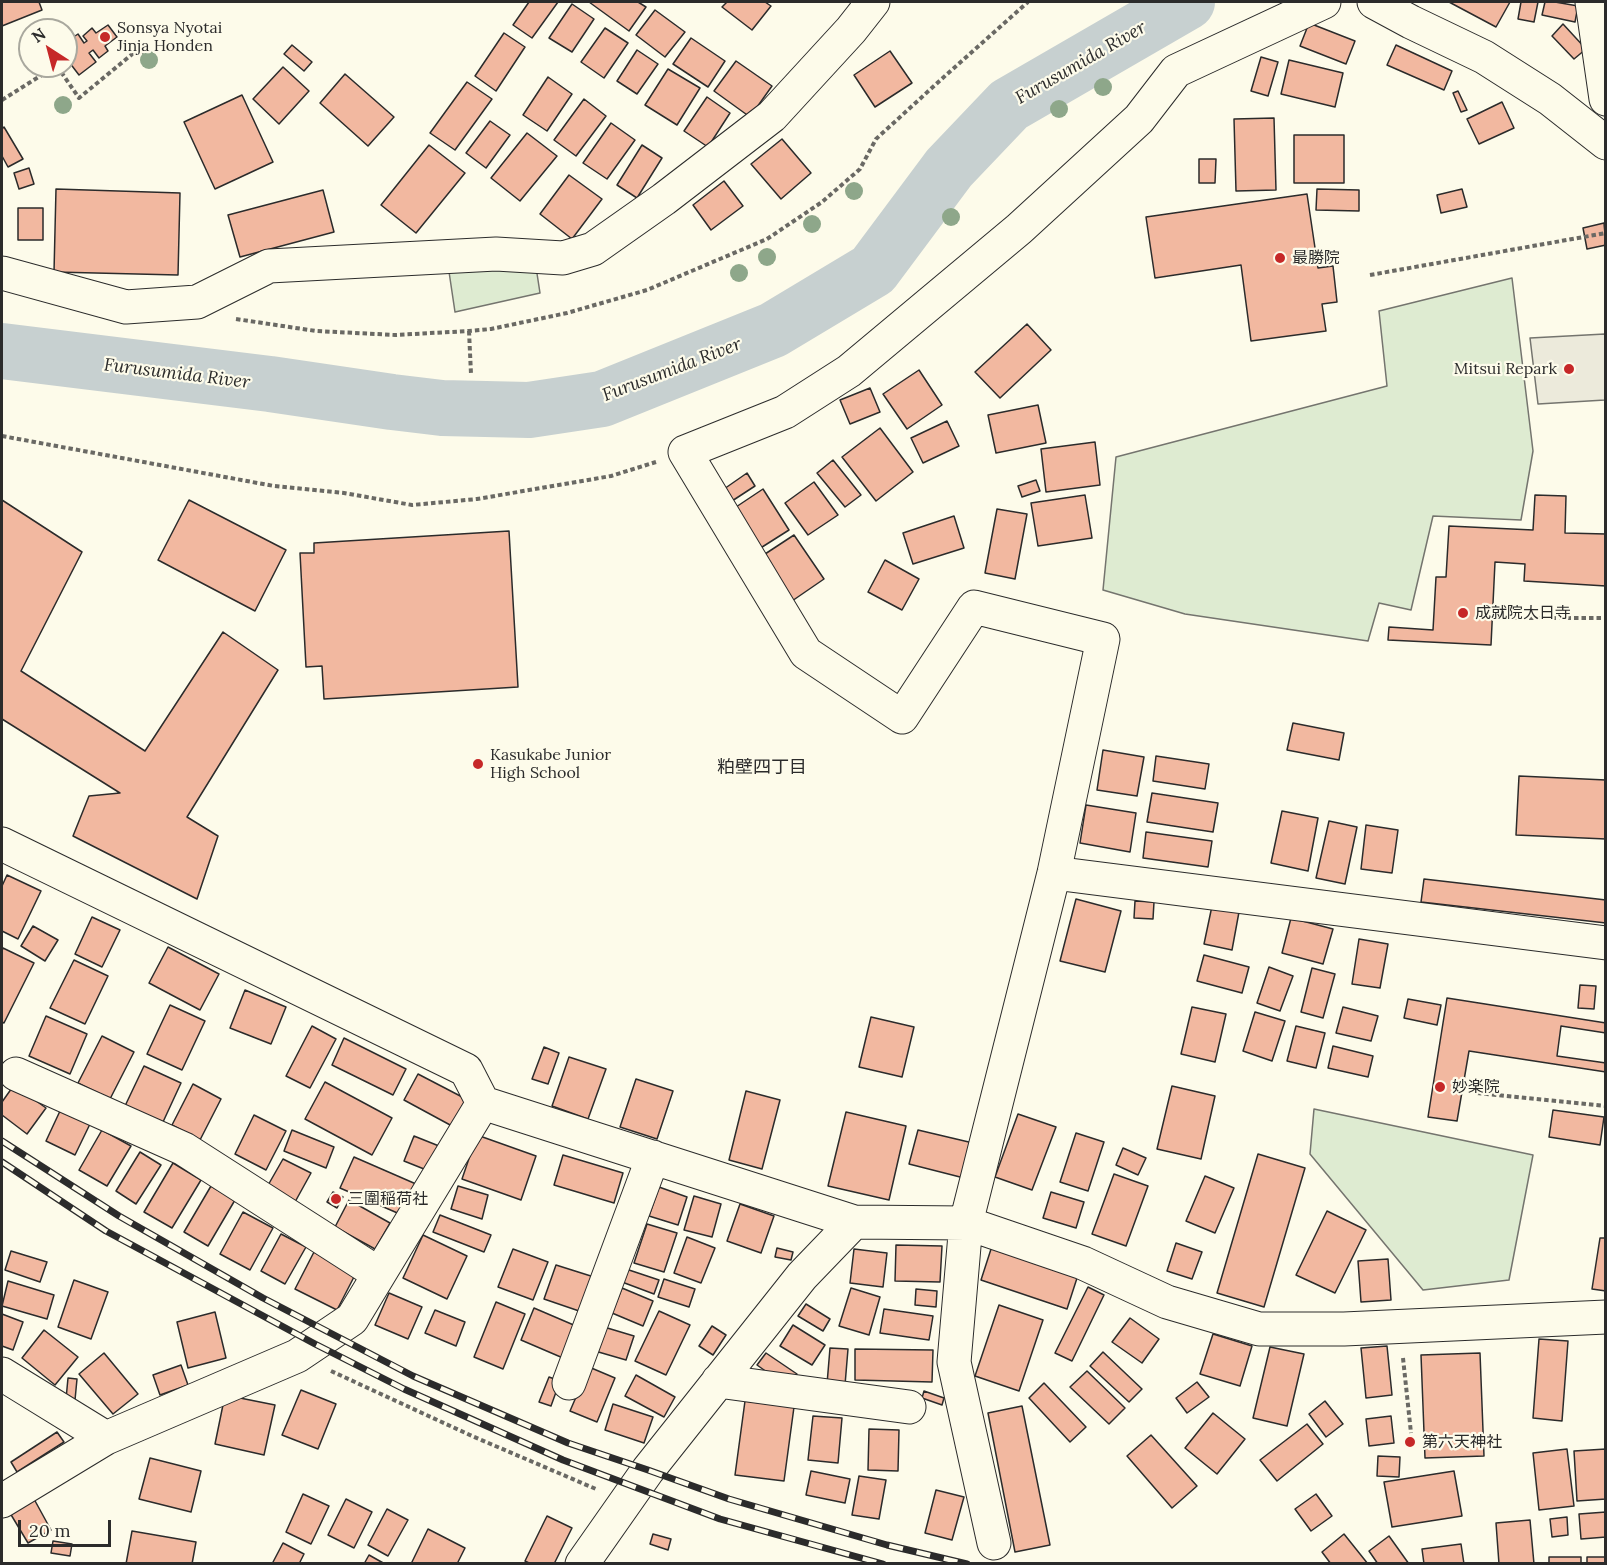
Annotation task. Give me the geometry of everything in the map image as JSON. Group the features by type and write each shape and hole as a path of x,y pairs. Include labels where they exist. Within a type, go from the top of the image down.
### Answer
{"street":[{"path":"2,273 126,307 197,302 269,266 496,254 563,258 594,249 664,199 772,116 851,30 873,2"},
{"path":"994,1544 954,1362 966,1223 1054,873 1103,639 974,607 902,717 806,653 685,452 785,412 849,371 1019,229 1131,127 1176,71 1323,2"},
{"path":"1374,2 1484,57 1550,99 1605,143"},
{"path":"1592,2 1605,99"},
{"path":"2,844 466,1070 483,1103 854,1222 966,1223 1083,1263 1167,1302 1258,1329 1344,1329 1605,1317"},
{"path":"1054,873 1605,943"},
{"path":"16,1074 184,1149 379,1274"},
{"path":"2,1501 106,1438 298,1355 352,1319 483,1103"},
{"path":"569,1383 653,1158"},
{"path":"582,1563 648,1470 718,1381 802,1276 854,1222"},
{"path":"2,1374 106,1438"},
{"path":"718,1381 909,1407"}],"path":[{"path":"65,78 80,99 135,51 135,44 142,41"},
{"path":"135,51 143,54 147,47"},
{"path":"2,100 38,78"},
{"path":"1370,275 1605,233"},
{"path":"469,330 471,374"},
{"path":"2,436 274,486 344,493 412,505 477,499 611,476 685,452"},
{"path":"1514,618 1605,618"},
{"path":"1477,1093 1605,1106"},
{"path":"1400,1327 1411,1433"},
{"path":"298,1355 472,1437 626,1502"}],"green space":[{"path":"448,265 536,267 540,293 455,312"},
{"path":"1512,278 1533,451 1521,520 1433,516 1411,610 1379,603 1368,641 1185,614 1103,590 1116,457 1387,386 1379,311"},
{"path":"1314,1109 1533,1155 1509,1280 1423,1290 1310,1154"}],"shaded area":[{"name":"Mitsui Repark","path":"1605,334 1605,400 1538,404 1530,338"}],"building":[{"path":"2,2 39,2 42,10 2,26"},
{"path":"529,2 558,2 532,38 513,25"},
{"path":"589,2 638,2 646,7 629,31"},
{"path":"727,2 765,2 771,6 752,30 722,7"},
{"path":"1449,2 1510,2 1496,27"},
{"path":"1521,2 1538,2 1534,22 1518,19"},
{"path":"1545,2 1578,6 1575,22 1542,15"},
{"path":"572,4 594,19 572,52 549,38"},
{"path":"655,10 685,32 665,57 636,35"},
{"path":"1309,23 1355,41 1346,64 1300,46"},
{"path":"1563,24 1586,49 1574,59 1552,36"},
{"path":"108,25 117,37 105,46 108,51 99,58 93,50 89,53 96,62 79,75 78,34 84,43 87,41 83,36 92,28 96,33"},
{"path":"605,28 628,43 604,78 581,62"},
{"path":"504,33 525,47 496,91 475,76"},
{"path":"691,38 725,61 708,87 673,64"},
{"path":"292,45 312,62 304,71 284,54"},
{"path":"1396,45 1452,71 1444,90 1387,65"},
{"path":"637,50 658,64 637,94 617,81"},
{"path":"890,51 912,83 875,107 854,75"},
{"path":"1261,57 1278,62 1268,96 1251,91"},
{"path":"1289,60 1343,73 1335,107 1281,94"},
{"path":"736,61 772,86 750,117 714,91"},
{"path":"283,67 309,91 279,124 253,99"},
{"path":"668,69 700,88 677,125 645,105"},
{"path":"345,74 394,117 368,146 320,103"},
{"path":"548,77 572,94 547,131 523,115"},
{"path":"467,82 492,99 455,150 430,133"},
{"path":"1458,91 1467,110 1461,112 1453,93"},
{"path":"242,95 273,162 215,189 184,122"},
{"path":"707,97 730,113 708,147 684,131"},
{"path":"584,99 606,116 576,156 554,140"},
{"path":"1502,102 1514,128 1479,144 1467,119"},
{"path":"1274,118 1276,190 1236,191 1234,119"},
{"path":"490,121 510,135 486,168 466,153"},
{"path":"611,123 635,140 607,179 583,163"},
{"path":"4,127 23,159 8,167 2,156 2,129"},
{"path":"527,133 557,156 520,201 491,178"},
{"path":"1294,135 1344,135 1344,183 1294,183"},
{"path":"782,139 811,173 781,199 751,164"},
{"path":"429,145 465,173 416,233 381,205"},
{"path":"642,145 662,158 637,198 617,185"},
{"path":"1199,159 1216,159 1215,183 1199,183"},
{"path":"29,168 34,184 19,189 14,173"},
{"path":"569,175 602,199 572,239 540,214"},
{"path":"724,181 743,206 711,230 693,205"},
{"path":"56,189 180,193 178,275 54,272"},
{"path":"1317,189 1359,190 1359,211 1316,210"},
{"path":"1462,189 1467,207 1441,213 1437,195"},
{"path":"323,190 334,232 240,257 228,215"},
{"path":"1307,194 1318,268 1333,266 1337,302 1322,304 1326,331 1251,341 1241,265 1155,278 1146,217"},
{"path":"18,208 43,208 43,240 18,240"},
{"path":"1604,223 1606,245 1587,249 1583,228"},
{"path":"1027,324 1051,350 1000,398 975,372"},
{"path":"919,370 942,405 907,429 883,394"},
{"path":"870,388 880,412 850,424 840,400"},
{"path":"1038,405 1046,443 996,453 988,415"},
{"path":"947,421 959,446 923,463 911,438"},
{"path":"880,428 913,472 876,501 842,457"},
{"path":"1095,442 1100,485 1046,492 1041,449"},
{"path":"833,460 861,495 845,507 817,473"},
{"path":"747,473 755,486 732,501 724,489"},
{"path":"1036,480 1040,491 1022,497 1018,486"},
{"path":"814,482 838,515 808,535 785,503"},
{"path":"763,489 789,530 759,549 733,509"},
{"path":"1085,495 1092,538 1038,546 1031,503"},
{"path":"1535,495 1566,496 1565,533 1606,534 1606,586 1524,581 1525,564 1495,562 1491,645 1388,640 1389,627 1433,630 1436,577 1446,577 1449,526 1533,530"},
{"path":"2,500 82,552 21,671 145,751 223,632 278,670 187,817 218,836 197,899 73,836 89,796 120,793 2,719"},
{"path":"189,500 286,550 255,611 158,560"},
{"path":"997,509 1027,514 1015,579 985,573"},
{"path":"954,516 964,548 913,564 903,533"},
{"path":"509,531 518,687 324,699 322,666 306,667 300,553 314,553 314,543"},
{"path":"794,535 824,579 792,601 762,556"},
{"path":"885,560 919,579 902,610 868,592"},
{"path":"1293,723 1344,733 1339,760 1287,750"},
{"path":"1103,750 1144,757 1137,796 1097,790"},
{"path":"1156,756 1209,764 1205,789 1153,781"},
{"path":"1519,776 1606,780 1606,839 1516,835"},
{"path":"1152,793 1218,803 1213,832 1147,822"},
{"path":"1086,805 1136,813 1130,852 1080,843"},
{"path":"1282,811 1318,818 1308,871 1271,863"},
{"path":"1329,821 1357,827 1345,884 1316,878"},
{"path":"1366,825 1398,830 1392,873 1361,869"},
{"path":"1146,832 1212,841 1208,867 1143,858"},
{"path":"7,875 41,891 18,939 2,931 2,886"},
{"path":"1424,879 1606,900 1606,923 1421,902"},
{"path":"1076,899 1121,911 1105,972 1060,961"},
{"path":"1135,901 1154,902 1153,919 1134,918"},
{"path":"1212,906 1239,912 1232,950 1204,944"},
{"path":"92,917 120,930 102,967 75,954"},
{"path":"1291,918 1333,929 1323,964 1282,953"},
{"path":"33,926 58,940 45,961 21,946"},
{"path":"1359,939 1388,944 1380,988 1352,984"},
{"path":"168,947 219,974 200,1010 149,983"},
{"path":"3,948 34,963 4,1023 2,1022"},
{"path":"1204,955 1249,967 1242,993 1197,981"},
{"path":"74,960 108,976 85,1024 50,1008"},
{"path":"1269,967 1293,976 1280,1011 1257,1003"},
{"path":"1312,968 1335,974 1323,1018 1301,1012"},
{"path":"1580,985 1596,986 1594,1009 1578,1008"},
{"path":"245,990 286,1007 271,1044 230,1028"},
{"path":"1447,998 1606,1023 1606,1072 1469,1051 1457,1121 1428,1117"},
{"path":"1408,999 1441,1005 1437,1025 1404,1018"},
{"path":"170,1005 205,1021 182,1070 147,1054"},
{"path":"1192,1007 1226,1014 1215,1062 1181,1054"},
{"path":"1343,1007 1378,1016 1371,1041 1336,1033"},
{"path":"1255,1012 1285,1021 1272,1061 1243,1051"},
{"path":"46,1016 87,1034 70,1074 29,1056"},
{"path":"871,1017 914,1027 902,1077 859,1067"},
{"path":"312,1026 336,1039 310,1088 286,1076"},
{"path":"1296,1026 1325,1033 1316,1068 1287,1061"},
{"path":"1561,1026 1606,1033 1606,1063 1557,1056"},
{"path":"102,1036 134,1052 110,1099 78,1083"},
{"path":"344,1038 406,1069 393,1095 332,1065"},
{"path":"1333,1046 1373,1056 1368,1077 1328,1068"},
{"path":"544,1047 559,1053 548,1084 532,1079"},
{"path":"569,1057 606,1069 588,1119 552,1106"},
{"path":"144,1066 181,1083 163,1122 125,1106"},
{"path":"418,1074 466,1099 452,1126 404,1100"},
{"path":"636,1079 673,1091 657,1139 620,1127"},
{"path":"325,1082 392,1118 372,1155 305,1119"},
{"path":"193,1084 221,1099 200,1140 172,1125"},
{"path":"14,1085 46,1108 27,1134 2,1115 2,1102"},
{"path":"1172,1086 1215,1096 1201,1159 1157,1149"},
{"path":"746,1091 780,1100 762,1169 729,1160"},
{"path":"1553,1110 1604,1117 1600,1145 1549,1137"},
{"path":"60,1111 90,1124 75,1155 46,1141"},
{"path":"846,1112 906,1126 889,1200 828,1186"},
{"path":"1018,1114 1056,1127 1032,1190 995,1177"},
{"path":"254,1115 286,1131 266,1170 235,1154"},
{"path":"102,1130 131,1146 107,1186 79,1170"},
{"path":"292,1130 334,1147 326,1168 284,1151"},
{"path":"918,1130 973,1143 964,1178 909,1164"},
{"path":"1076,1133 1104,1142 1088,1191 1060,1182"},
{"path":"477,1135 536,1156 521,1200 462,1179"},
{"path":"414,1136 439,1146 429,1171 404,1161"},
{"path":"1123,1148 1146,1158 1138,1175 1116,1165"},
{"path":"140,1152 161,1165 136,1204 116,1191"},
{"path":"1258,1154 1305,1168 1264,1307 1217,1293"},
{"path":"563,1155 623,1173 614,1203 554,1185"},
{"path":"354,1157 416,1184 402,1215 340,1188"},
{"path":"283,1159 311,1173 295,1202 267,1187"},
{"path":"173,1163 201,1180 172,1228 144,1212"},
{"path":"1114,1174 1148,1186 1126,1246 1092,1234"},
{"path":"1205,1176 1234,1188 1215,1233 1186,1221"},
{"path":"211,1186 235,1200 208,1246 184,1232"},
{"path":"458,1186 488,1195 482,1219 451,1209"},
{"path":"659,1187 687,1197 678,1225 649,1216"},
{"path":"333,1192 343,1197 337,1208 327,1202"},
{"path":"1051,1192 1084,1202 1076,1228 1043,1218"},
{"path":"694,1196 721,1204 712,1237 684,1230"},
{"path":"349,1200 390,1223 375,1249 335,1227"},
{"path":"740,1204 774,1216 761,1253 727,1241"},
{"path":"1327,1211 1366,1230 1335,1293 1296,1275"},
{"path":"243,1212 273,1228 250,1270 220,1254"},
{"path":"440,1215 491,1235 484,1252 433,1232"},
{"path":"647,1224 677,1233 664,1272 634,1263"},
{"path":"281,1234 306,1247 285,1284 261,1271"},
{"path":"423,1235 467,1256 447,1299 403,1278"},
{"path":"687,1237 715,1248 701,1283 674,1273"},
{"path":"1600,1238 1606,1238 1606,1291 1592,1289"},
{"path":"1176,1243 1202,1252 1192,1279 1167,1271"},
{"path":"896,1245 942,1246 940,1282 895,1281"},
{"path":"992,1246 1078,1275 1067,1309 981,1280"},
{"path":"777,1248 793,1252 791,1260 775,1257"},
{"path":"513,1249 548,1262 533,1300 498,1287"},
{"path":"854,1249 887,1253 883,1287 850,1283"},
{"path":"11,1251 47,1262 40,1282 5,1270"},
{"path":"314,1252 356,1273 337,1310 295,1289"},
{"path":"1388,1259 1391,1300 1361,1302 1358,1261"},
{"path":"556,1265 594,1277 582,1312 544,1299"},
{"path":"626,1269 659,1280 654,1294 622,1282"},
{"path":"664,1279 695,1289 689,1307 658,1297"},
{"path":"74,1280 108,1292 91,1339 58,1327"},
{"path":"8,1281 54,1295 47,1319 2,1306"},
{"path":"1088,1287 1104,1295 1072,1361 1055,1353"},
{"path":"622,1288 653,1301 643,1326 612,1313"},
{"path":"851,1288 880,1297 869,1335 839,1326"},
{"path":"916,1289 937,1291 936,1307 915,1305"},
{"path":"389,1293 422,1307 408,1339 375,1325"},
{"path":"496,1302 525,1314 503,1369 474,1357"},
{"path":"806,1304 830,1319 823,1331 798,1316"},
{"path":"999,1305 1043,1320 1019,1391 975,1376"},
{"path":"534,1308 576,1326 563,1358 521,1340"},
{"path":"884,1309 933,1316 929,1340 880,1333"},
{"path":"435,1310 465,1322 456,1346 425,1333"},
{"path":"659,1311 690,1325 666,1375 635,1361"},
{"path":"215,1312 226,1358 188,1368 177,1322"},
{"path":"2,1314 23,1322 13,1350 2,1346"},
{"path":"1130,1318 1159,1339 1142,1363 1112,1342"},
{"path":"793,1325 825,1345 812,1365 780,1346"},
{"path":"712,1326 726,1335 713,1355 699,1346"},
{"path":"604,1327 634,1336 626,1360 595,1351"},
{"path":"44,1330 78,1357 55,1385 22,1358"},
{"path":"1213,1334 1252,1346 1240,1386 1200,1374"},
{"path":"1539,1339 1568,1341 1562,1421 1533,1418"},
{"path":"1387,1346 1392,1395 1366,1398 1361,1348"},
{"path":"1270,1347 1304,1354 1287,1426 1253,1418"},
{"path":"830,1348 848,1349 845,1385 827,1384"},
{"path":"855,1349 933,1350 932,1382 855,1380"},
{"path":"1103,1352 1142,1389 1129,1402 1090,1366"},
{"path":"104,1353 138,1394 113,1414 79,1374"},
{"path":"766,1353 797,1374 788,1387 757,1365"},
{"path":"1480,1353 1484,1456 1425,1458 1421,1355"},
{"path":"181,1365 188,1385 160,1395 153,1375"},
{"path":"589,1367 615,1378 597,1422 570,1411"},
{"path":"1087,1371 1125,1408 1109,1424 1070,1387"},
{"path":"636,1375 675,1397 664,1417 625,1396"},
{"path":"549,1377 560,1381 551,1406 539,1402"},
{"path":"68,1378 77,1379 75,1400 66,1399"},
{"path":"1197,1382 1209,1397 1187,1413 1176,1398"},
{"path":"1044,1383 1086,1427 1070,1442 1029,1398"},
{"path":"301,1390 336,1404 318,1449 282,1435"},
{"path":"924,1391 944,1398 942,1405 922,1398"},
{"path":"225,1395 275,1405 264,1455 215,1444"},
{"path":"745,1401 794,1407 784,1481 735,1475"},
{"path":"1325,1401 1343,1424 1326,1437 1309,1414"},
{"path":"613,1404 653,1417 644,1443 605,1430"},
{"path":"1022,1406 1050,1545 1015,1552 988,1413"},
{"path":"1213,1413 1245,1439 1217,1474 1185,1448"},
{"path":"813,1416 842,1418 838,1463 808,1460"},
{"path":"1391,1416 1394,1443 1369,1446 1366,1419"},
{"path":"1307,1424 1323,1444 1277,1481 1260,1460"},
{"path":"869,1429 899,1430 898,1471 868,1470"},
{"path":"57,1432 64,1442 17,1472 11,1462"},
{"path":"1151,1435 1197,1486 1172,1508 1127,1456"},
{"path":"1567,1449 1574,1506 1539,1510 1533,1453"},
{"path":"1606,1449 1606,1499 1577,1501 1574,1451"},
{"path":"1378,1456 1400,1457 1399,1477 1377,1476"},
{"path":"150,1458 201,1471 191,1512 139,1499"},
{"path":"811,1471 850,1479 845,1503 806,1495"},
{"path":"1454,1471 1462,1516 1392,1527 1384,1482"},
{"path":"859,1476 886,1480 879,1519 852,1515"},
{"path":"936,1490 964,1497 952,1540 925,1533"},
{"path":"303,1494 329,1506 311,1544 286,1532"},
{"path":"1316,1494 1332,1516 1311,1531 1295,1509"},
{"path":"34,1499 51,1530 28,1543 10,1513"},
{"path":"346,1499 372,1512 354,1548 328,1535"},
{"path":"387,1509 408,1520 388,1556 368,1545"},
{"path":"1606,1512 1606,1537 1581,1539 1579,1514"},
{"path":"547,1516 572,1528 554,1564 531,1564 525,1561"},
{"path":"1567,1517 1568,1535 1552,1537 1550,1519"},
{"path":"1530,1520 1534,1564 1499,1564 1496,1523"},
{"path":"428,1529 465,1548 457,1564 411,1564"},
{"path":"132,1531 196,1542 192,1564 126,1564"},
{"path":"653,1534 671,1539 668,1550 650,1544"},
{"path":"1344,1534 1368,1564 1331,1564 1322,1552"},
{"path":"1389,1536 1409,1564 1378,1564 1369,1551"},
{"path":"53,1541 72,1544 70,1556 51,1553"},
{"path":"283,1543 304,1554 299,1564 272,1564"},
{"path":"1461,1544 1464,1564 1424,1564 1422,1549"},
{"path":"369,1555 385,1564 364,1564"},
{"path":"1549,1557 1581,1557 1581,1564 1549,1564"},
{"path":"1587,1557 1605,1557 1605,1564 1587,1564"}],"waterway":[{"name":"Furusumida River","path":"2,351 442,408 529,410 602,399 773,330 873,270 949,168 1009,105 1187,2"}],"railway":[{"path":"2,1141 119,1216 263,1298 413,1376 568,1443 729,1499 887,1545 967,1564"},
{"path":"2,1162 106,1231 315,1344 404,1389 563,1460 720,1519 883,1564"}],"place":[{"name":"Sonsya Nyotai Jinja Honden","path":"105,37"},
{"name":"最勝院","path":"1280,258"},
{"name":"Mitsui Repark","path":"1569,369"},
{"name":"成就院大日寺","path":"1463,613"},
{"name":"Kasukabe Junior High School","path":"478,764"},
{"name":"妙楽院","path":"1440,1087"},
{"name":"三圍稲荷社","path":"336,1199"},
{"name":"第六天神社","path":"1410,1442"}],"district":[{"name":"粕壁四丁目","path":"762,768"}]}
